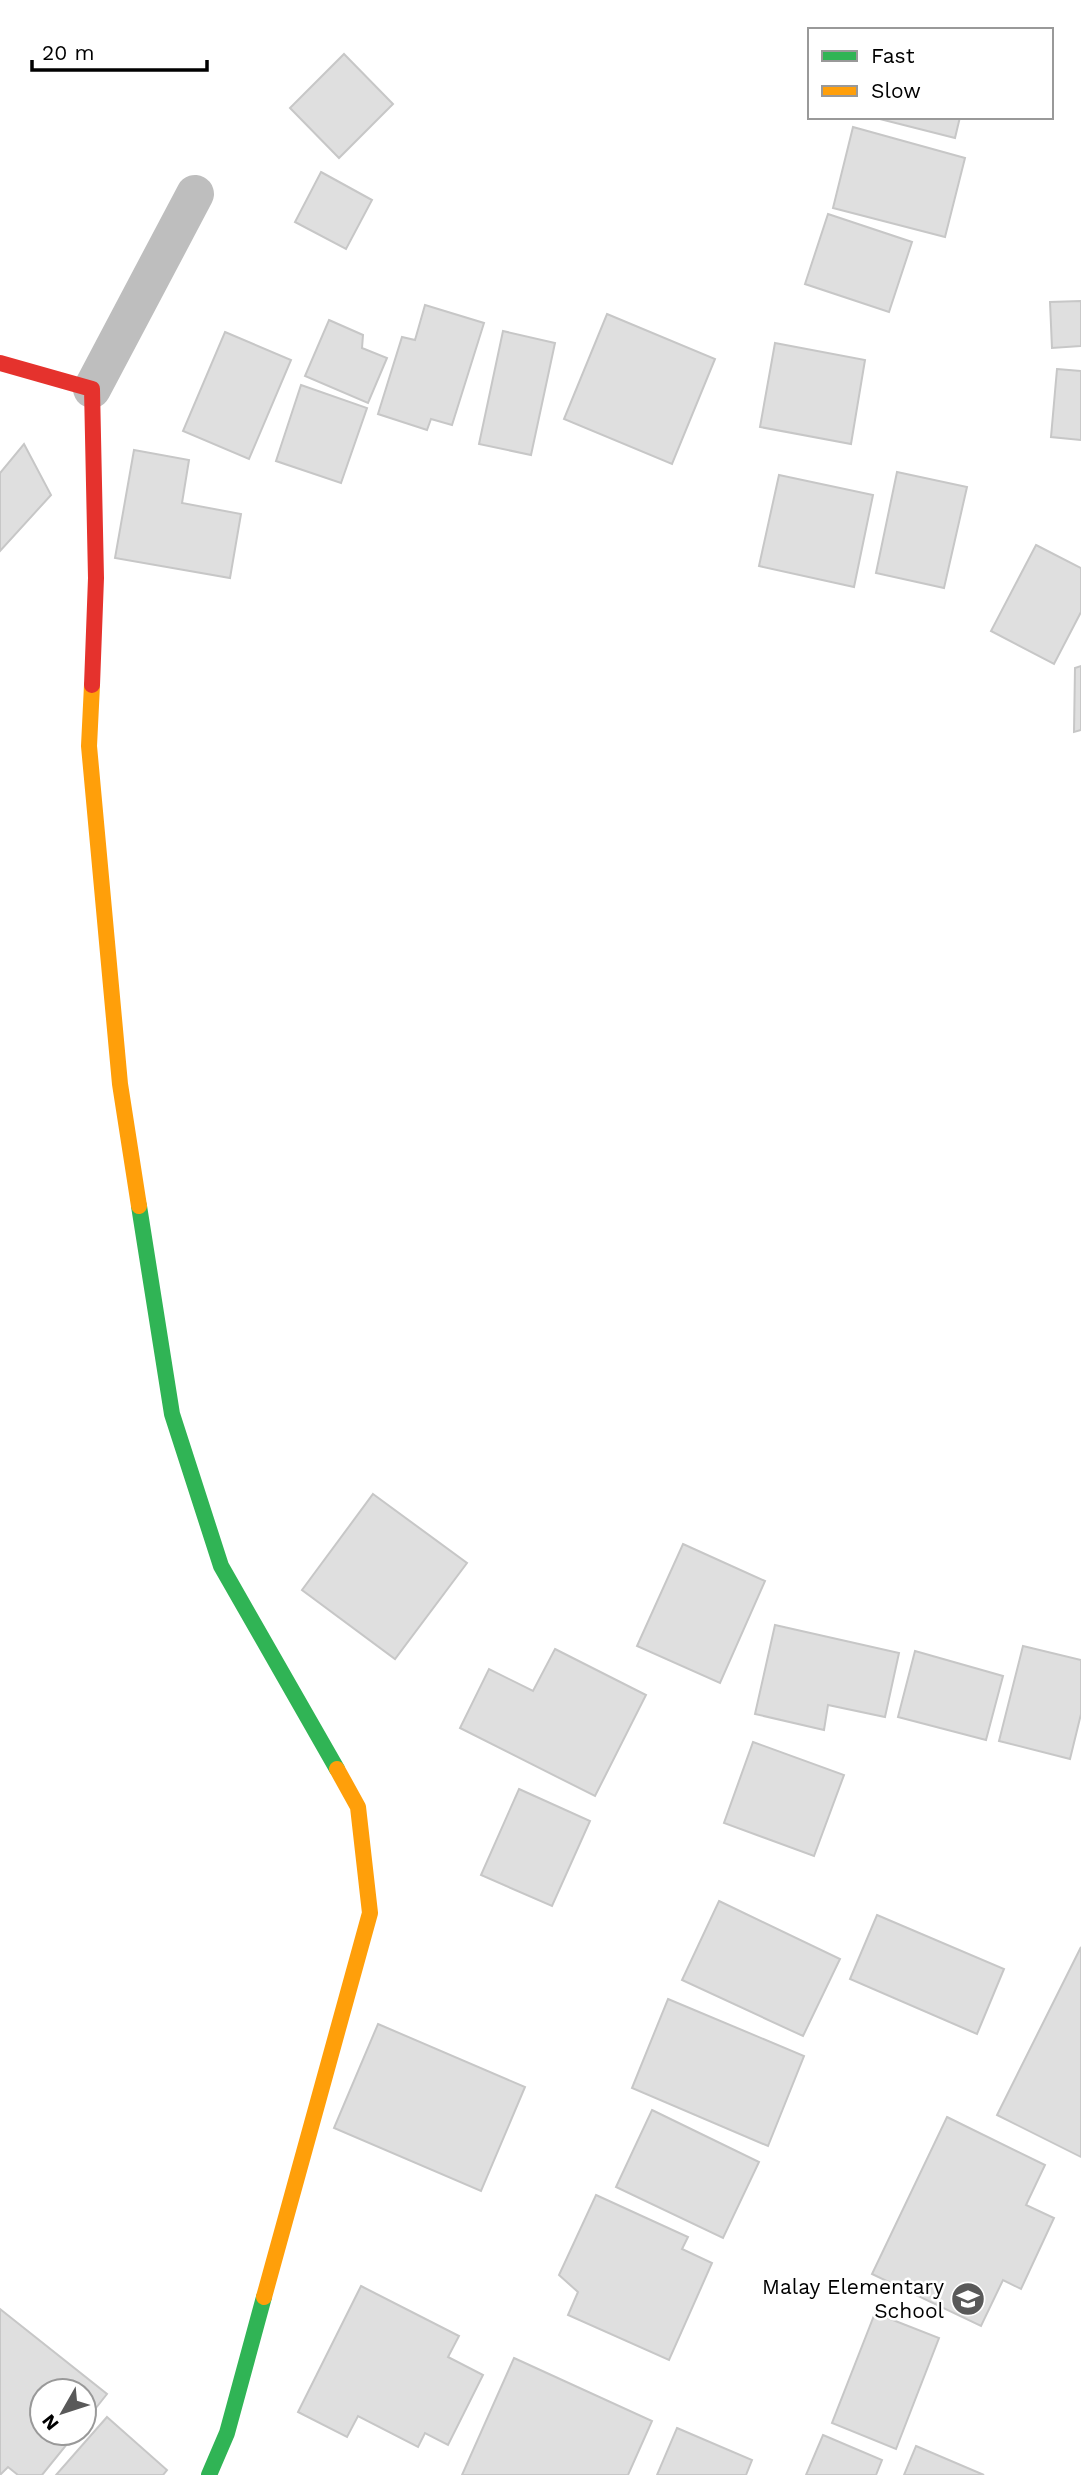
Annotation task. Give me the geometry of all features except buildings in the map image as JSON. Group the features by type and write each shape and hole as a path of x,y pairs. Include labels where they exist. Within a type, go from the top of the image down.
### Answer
{"street":[{"path":"195,194 92,390 96,578 89,746 120,1084 172,1414 221,1566 358,1807 370,1913 227,2433 209,2475"},
{"path":"0,363 92,390"}],"traffic: fast":[{"path":"139,1206 172,1414 221,1566 337,1769"},
{"path":"209,2475 227,2433 264,2297"}],"traffic: slow":[{"path":"92,685 89,746 120,1084 139,1206"},
{"path":"264,2297 370,1913 358,1807 337,1769"}],"traffic: jam":[{"path":"0,363 92,389 96,578 92,685"}],"place":[{"name":"Malay Elementary School","path":"968,2299"}]}
